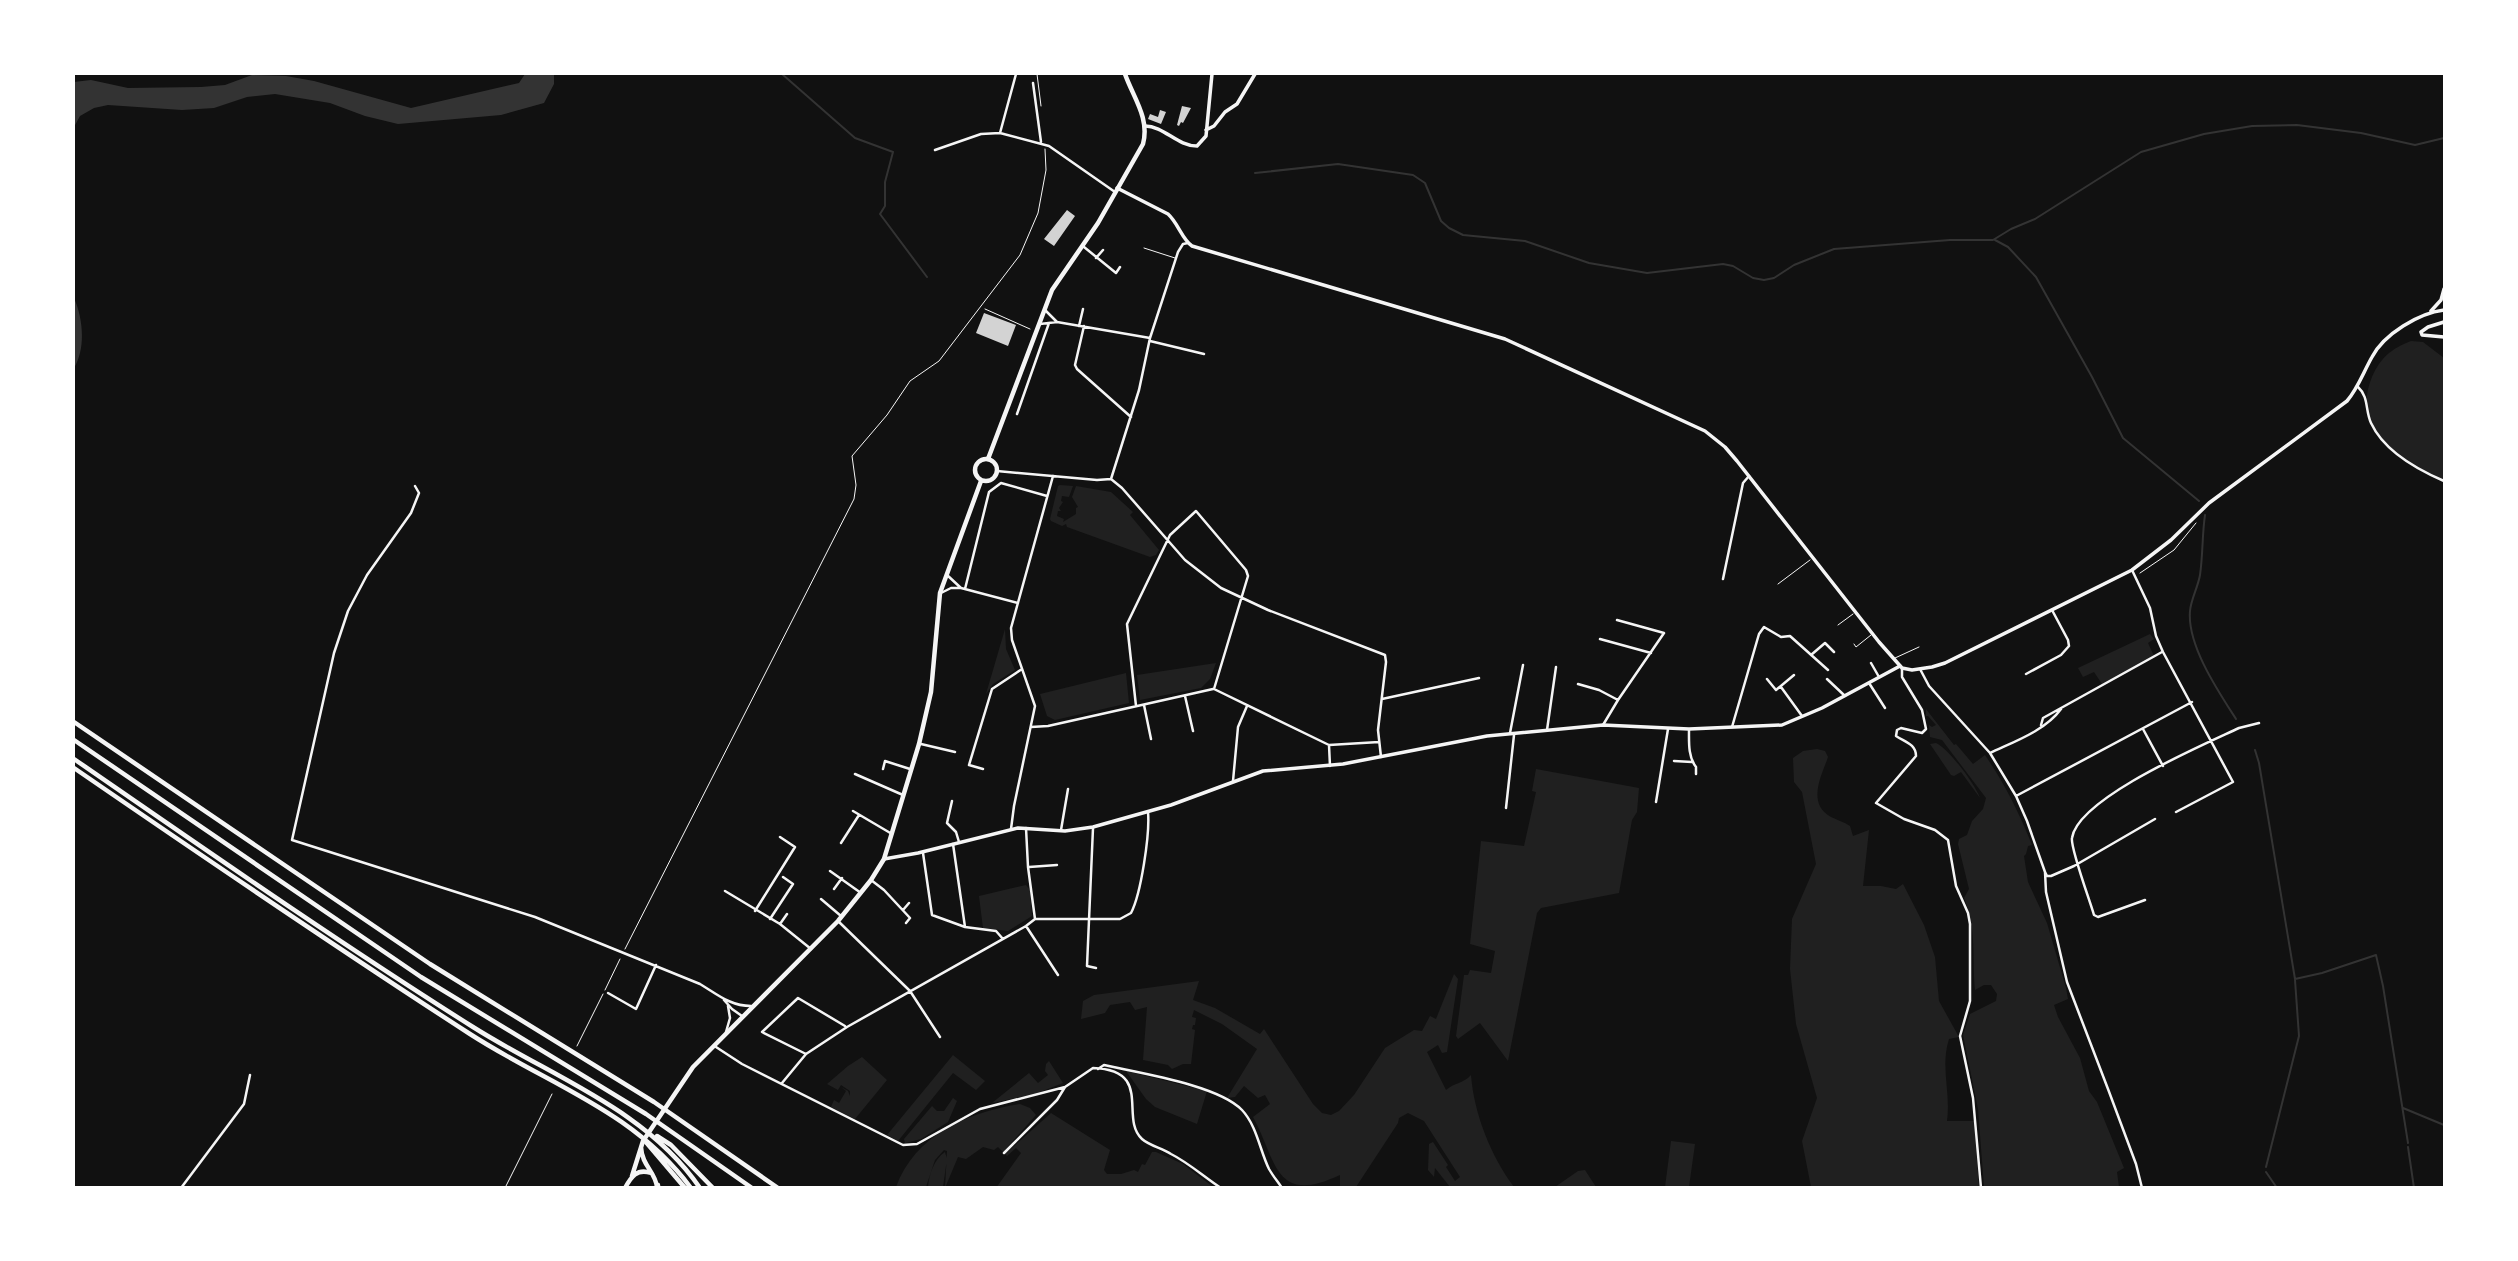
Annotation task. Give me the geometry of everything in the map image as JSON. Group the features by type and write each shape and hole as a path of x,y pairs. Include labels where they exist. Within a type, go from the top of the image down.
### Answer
{"main road":[{"path":"988,459 1052,290 1082,246 1143,144 1145,126 1125,74"},
{"path":"1145,126 1152,126 1184,144 1193,146 1202,142 1206,136 1212,74"},
{"path":"1206,130 1214,126 1224,112 1237,103 1255,74"},
{"path":"1116,190 1168,214 1175,220 1188,243 1505,339 1698,427 1725,447 1901,667"},
{"path":"884,859 923,852 1011,829 1061,830 1093,827 1148,813 1263,771 1330,765 1512,733 1603,725 1689,729 1782,725 1901,667 1920,669 1945,663 2132,570 2171,540 2209,503 2339,408 2358,387 2372,356 2382,342 2430,312 2441,300 2445,289"},
{"path":"2430,312 2444,310 2441,300"},
{"path":"2445,322 2421,332 2426,337 2445,337"},
{"path":"988,459 995,464 997,471 991,480 981,481 974,469 981,460 988,459"},
{"path":"627,1188 641,1144 683,1080 713,1044 839,919 871,880 884,859 919,744 931,692 940,593 981,481"},
{"path":"74,722 429,964 678,1117 778,1188"},
{"path":"74,740 421,977 646,1114 752,1188"},
{"path":"74,759 475,1028 611,1106 671,1145 712,1188"},
{"path":"74,768 474,1037 606,1111 638,1132 685,1188"},
{"path":"653,1134 681,1162 700,1188"},
{"path":"641,1144 642,1159 658,1187"},
{"path":"651,1146 673,1164 691,1188"},
{"path":"631,1178 643,1171 654,1176"}],"street":[{"path":"1000,133 1016,74"},
{"path":"1033,83 1041,142"},
{"path":"935,150 981,134 1000,133 1041,142 1116,190"},
{"path":"1111,479 1131,416 1150,339 1180,247 1188,243"},
{"path":"1082,246 1116,273 1120,267"},
{"path":"1096,258 1103,250"},
{"path":"1044,307 1057,322"},
{"path":"1079,326 1083,309"},
{"path":"1037,326 1057,322 1084,326 1150,339 1204,354"},
{"path":"1017,414 1049,323"},
{"path":"1084,326 1075,365 1077,369 1131,416"},
{"path":"2358,387 2364,393 2370,422 2385,444 2408,462 2445,481"},
{"path":"997,471 1111,479 1200,573 1221,588 1268,610 1382,652 1386,662 1381,699 1381,757"},
{"path":"1011,829 1035,706 1012,640 1011,628 1053,476"},
{"path":"1724,579 1743,483 1749,476"},
{"path":"963,588 989,492 1001,483 1047,496"},
{"path":"415,486 419,493 411,513 367,575 334,653 292,840 535,917 700,984 724,1000 753,1006"},
{"path":"1136,706 1127,624 1170,534 1196,511 1247,572 1248,579 1214,689"},
{"path":"2132,570 2152,614 2156,636 2163,652 2192,702 2230,775 2232,784 2176,812"},
{"path":"946,573 952,582 963,588 1017,603"},
{"path":"940,593 963,588"},
{"path":"2025,674 2032,668 2062,655 2069,646 2052,610"},
{"path":"1603,725 1664,633 1617,620"},
{"path":"1732,727 1759,634 1764,627 1781,637 1790,636 1828,670"},
{"path":"1600,639 1651,653"},
{"path":"1811,655 1825,643 1834,652"},
{"path":"1990,753 2055,718 2063,706 2163,652"},
{"path":"1871,663 1879,677"},
{"path":"1506,808 1512,733 1523,665"},
{"path":"1547,730 1556,667"},
{"path":"1901,667 1902,677 1919,701 1926,729 1922,733 1901,728 1898,730 1896,736 1910,743 1916,756 1876,803 1904,819 1946,836 1951,844 1956,886 1970,924 1970,1000 1960,1036 1973,1098 1981,1188"},
{"path":"983,769 969,765 988,695 997,684 1022,669"},
{"path":"1920,669 1929,686 1990,753 2028,821 2045,873 2046,892 2064,973 2136,1164 2142,1188"},
{"path":"1767,679 1776,690 1794,675"},
{"path":"1381,699 1479,678"},
{"path":"1827,679 1845,696"},
{"path":"1869,683 1885,708"},
{"path":"1578,684 1618,699"},
{"path":"1782,687 1802,717"},
{"path":"1031,727 1048,726 1214,689 1329,745 1379,742"},
{"path":"1185,696 1193,731"},
{"path":"2016,796 2192,702"},
{"path":"1144,705 1151,739"},
{"path":"1233,781 1238,727 1247,706"},
{"path":"2145,901 2096,917 2071,845 2072,838 2086,816 2117,790 2239,728 2259,723"},
{"path":"1656,802 1668,729"},
{"path":"1689,729 1692,763 1696,767 1696,774"},
{"path":"2143,729 2163,766"},
{"path":"919,744 955,752"},
{"path":"1329,745 1330,765"},
{"path":"883,769 885,761 911,770"},
{"path":"1674,761 1692,763"},
{"path":"855,774 903,795"},
{"path":"1061,830 1068,789"},
{"path":"952,801 947,822 960,842"},
{"path":"853,811 892,834"},
{"path":"782,1083 806,1054 847,1027 1035,919 1120,919 1133,910 1148,830 1148,813"},
{"path":"841,843 859,815"},
{"path":"2045,873 2051,876 2079,863 2155,819"},
{"path":"1093,827 1087,966 1096,968"},
{"path":"1026,828 1035,919"},
{"path":"755,911 796,847 780,836"},
{"path":"953,844 965,927"},
{"path":"923,852 931,913 965,927 996,931 1003,939"},
{"path":"1028,867 1057,865"},
{"path":"830,871 861,893"},
{"path":"770,919 793,884 783,877"},
{"path":"834,889 842,878"},
{"path":"871,880 889,893 910,918 906,923"},
{"path":"725,891 780,924 811,949"},
{"path":"821,899 910,991 940,1037"},
{"path":"903,910 909,903"},
{"path":"780,924 787,914"},
{"path":"1026,926 1058,975"},
{"path":"608,993 636,1009 656,965"},
{"path":"806,1054 762,1032 798,998 847,1027"},
{"path":"724,1000 730,1018 726,1031"},
{"path":"739,1005 743,1015"},
{"path":"728,1006 743,1015"},
{"path":"713,1044 743,1064 902,1145 917,1143 980,1109 1065,1087"},
{"path":"1098,1069 1104,1065 1188,1085 1222,1097 1243,1111 1256,1133 1269,1169 1282,1188"},
{"path":"1004,1153 1057,1100 1065,1087 1080,1075 1093,1068 1110,1070 1129,1085 1134,1101 1133,1121 1143,1140 1172,1154 1221,1188"},
{"path":"181,1188 244,1104 250,1075"}],"lane":[{"path":"1144,248 1177,258"},
{"path":"985,309 1030,329"},
{"path":"1778,584 1813,558"},
{"path":"1838,625 1856,612"},
{"path":"1854,644 1856,647 1872,634"},
{"path":"1893,659 1919,647"}],"path":[{"path":"626,947 854,499 856,485 852,456 887,415 910,381 939,361 1020,255 1041,203 1046,170 1045,147"},
{"path":"2139,575 2174,550 2200,518"},
{"path":"577,1046 622,956"},
{"path":"505,1188 552,1094"}],"shaded area":[{"path":"525,74 554,74 554,84 544,103 501,115 398,124 330,103 275,94 247,97 214,108 182,110 108,105 94,108 80,116 74,127 74,82 91,80 128,88 201,87 225,85 252,75 286,76 314,81 411,108 519,83"},
{"path":"74,298 82,342 74,368"},
{"path":"2411,341 2423,342 2444,358 2444,481 2413,464 2384,442 2374,429 2368,414 2367,396 2375,370 2387,354"},
{"path":"1060,485 1073,486 1069,497 1062,496 1063,502 1059,508 1061,511 1058,511 1057,516 1064,519 1063,522 1076,514 1078,507 1072,497 1076,486 1111,492 1133,512 1130,515 1159,550 1156,555 1150,557 1067,527 1066,524 1062,526 1051,521"},
{"path":"1005,629 1006,649 1015,670 993,684 986,694"},
{"path":"2150,634 2154,639 2148,643 2154,656 2102,684 2094,672 2083,677 2078,668"},
{"path":"1216,663 1210,679 1201,688 1140,700 1137,675"},
{"path":"1126,673 1129,703 1055,720 1047,716 1040,694"},
{"path":"1926,709 1954,745 1956,744 1973,764 1985,755 2010,797 2032,845 2028,846 2024,856 2028,882 2047,923 2068,999 2054,1005 2080,1058 2089,1091 2097,1102 2124,1168 2117,1172 2119,1187 1984,1187 1978,1109 1963,1035 1970,1014 1996,1001 1997,994 1991,985 1975,990 1972,932 1964,898 1969,889 1958,844 1983,809 1986,798 1942,740 1930,737 1929,725 1936,725 1926,716"},
{"path":"1936,743 1948,752 1961,768 1980,798 1961,772 1951,775 1930,744"},
{"path":"1803,751 1825,751 1828,757 1817,797 1823,811 1850,826 1853,836 1869,830 1863,886 1896,889 1903,884 1924,925 1935,957 1939,1001 1959,1037 1949,1039 1946,1049 1947,1121 1974,1121 1979,1187 1811,1187 1802,1141 1817,1098 1796,1024 1790,969 1792,919 1816,864 1802,792 1794,782 1793,758"},
{"path":"1536,769 1639,788 1637,812 1632,820 1619,893 1541,908 1537,913 1508,1061 1480,1023 1458,1039 1456,1036 1464,975 1468,975 1470,970 1491,973 1495,951 1470,944 1481,841 1524,846 1536,792 1532,791"},
{"path":"1026,885 1030,890 1032,916 1008,931 983,928 979,896"},
{"path":"1454,974 1458,979 1447,1052 1442,1053 1438,1045 1427,1052 1446,1090 1471,1075 1485,1134 1514,1187 1450,1187 1435,1168 1434,1177 1428,1170 1429,1144 1433,1142 1455,1181 1460,1177 1424,1121 1408,1113 1399,1118 1356,1187 1340,1187 1340,1175 1318,1183 1302,1185 1290,1182 1274,1163 1253,1117 1270,1104 1265,1095 1258,1098 1244,1086 1235,1097 1227,1098 1257,1049 1222,1024 1194,1010 1192,1017 1196,1018 1192,1029 1195,1030 1191,1064 1172,1069 1168,1065 1143,1060 1147,1007 1135,1010 1130,1002 1110,1005 1105,1013 1081,1019 1083,1001 1094,995 1199,981 1193,1000 1215,1008 1260,1034 1264,1029 1313,1104 1322,1113 1331,1115 1339,1111 1354,1095 1385,1048 1414,1030 1422,1031 1430,1016 1436,1019"},
{"path":"953,1055 985,1081 976,1090 953,1073 898,1141 887,1135"},
{"path":"862,1057 887,1080 855,1119 831,1107 834,1100 839,1103 846,1091 841,1087 848,1091 850,1096 850,1091 841,1085 838,1090 827,1084"},
{"path":"1049,1061 1063,1083 1035,1094 992,1103 1029,1073 1038,1083 1048,1075 1045,1071"},
{"path":"1126,1071 1207,1091 1197,1124 1155,1107"},
{"path":"953,1098 957,1101 948,1122 921,1139 905,1143 904,1139 932,1106 937,1111 944,1111"},
{"path":"1020,1104 1030,1108 1036,1115 1003,1152 998,1147 994,1150 983,1147 966,1159 958,1157 945,1188 947,1151 944,1150 935,1160 926,1187 896,1187 916,1153 946,1129 981,1113"},
{"path":"1051,1113 1110,1150 1104,1170 1107,1174 1134,1170 1138,1172 1152,1152 1156,1152 1183,1164 1213,1187 996,1188 1021,1153 1016,1148 1007,1156 1005,1154"},
{"path":"1671,1141 1695,1144 1689,1187 1665,1187"},
{"path":"945,1152 947,1159 943,1187 928,1187 933,1168"},
{"path":"1585,1170 1596,1187 1555,1187 1578,1171"}],"building":[{"path":"1182,106 1191,108 1179,126 1177,125"},
{"path":"1160,110 1166,112 1161,124 1148,119 1150,114 1158,117"},
{"path":"1067,210 1075,216 1054,246 1044,239"},
{"path":"984,313 1016,325 1008,346 976,333"}],"waterway":[{"path":"782,74 855,138 893,152 885,182 885,206 880,214 927,277"},
{"path":"1255,173 1338,164 1413,175 1425,183 1441,221 1463,235 1525,241 1589,263 1647,273 1723,264 1733,266 1753,278 1764,280 1774,278 1794,265 1834,249 1950,240 1993,240 2035,219 2141,152 2204,134 2252,126 2297,125 2361,133 2415,145 2444,138"},
{"path":"1995,240 2008,247 2036,277 2123,438 2199,501"},
{"path":"2205,515 2200,575 2190,611 2190,624 2198,653 2236,719"},
{"path":"2255,750 2295,979 2376,955 2408,1143"},
{"path":"2266,1167 2299,1036 2295,980"},
{"path":"2403,1108 2444,1125"},
{"path":"2408,1147 2414,1188"},
{"path":"2266,1172 2277,1188"}]}
